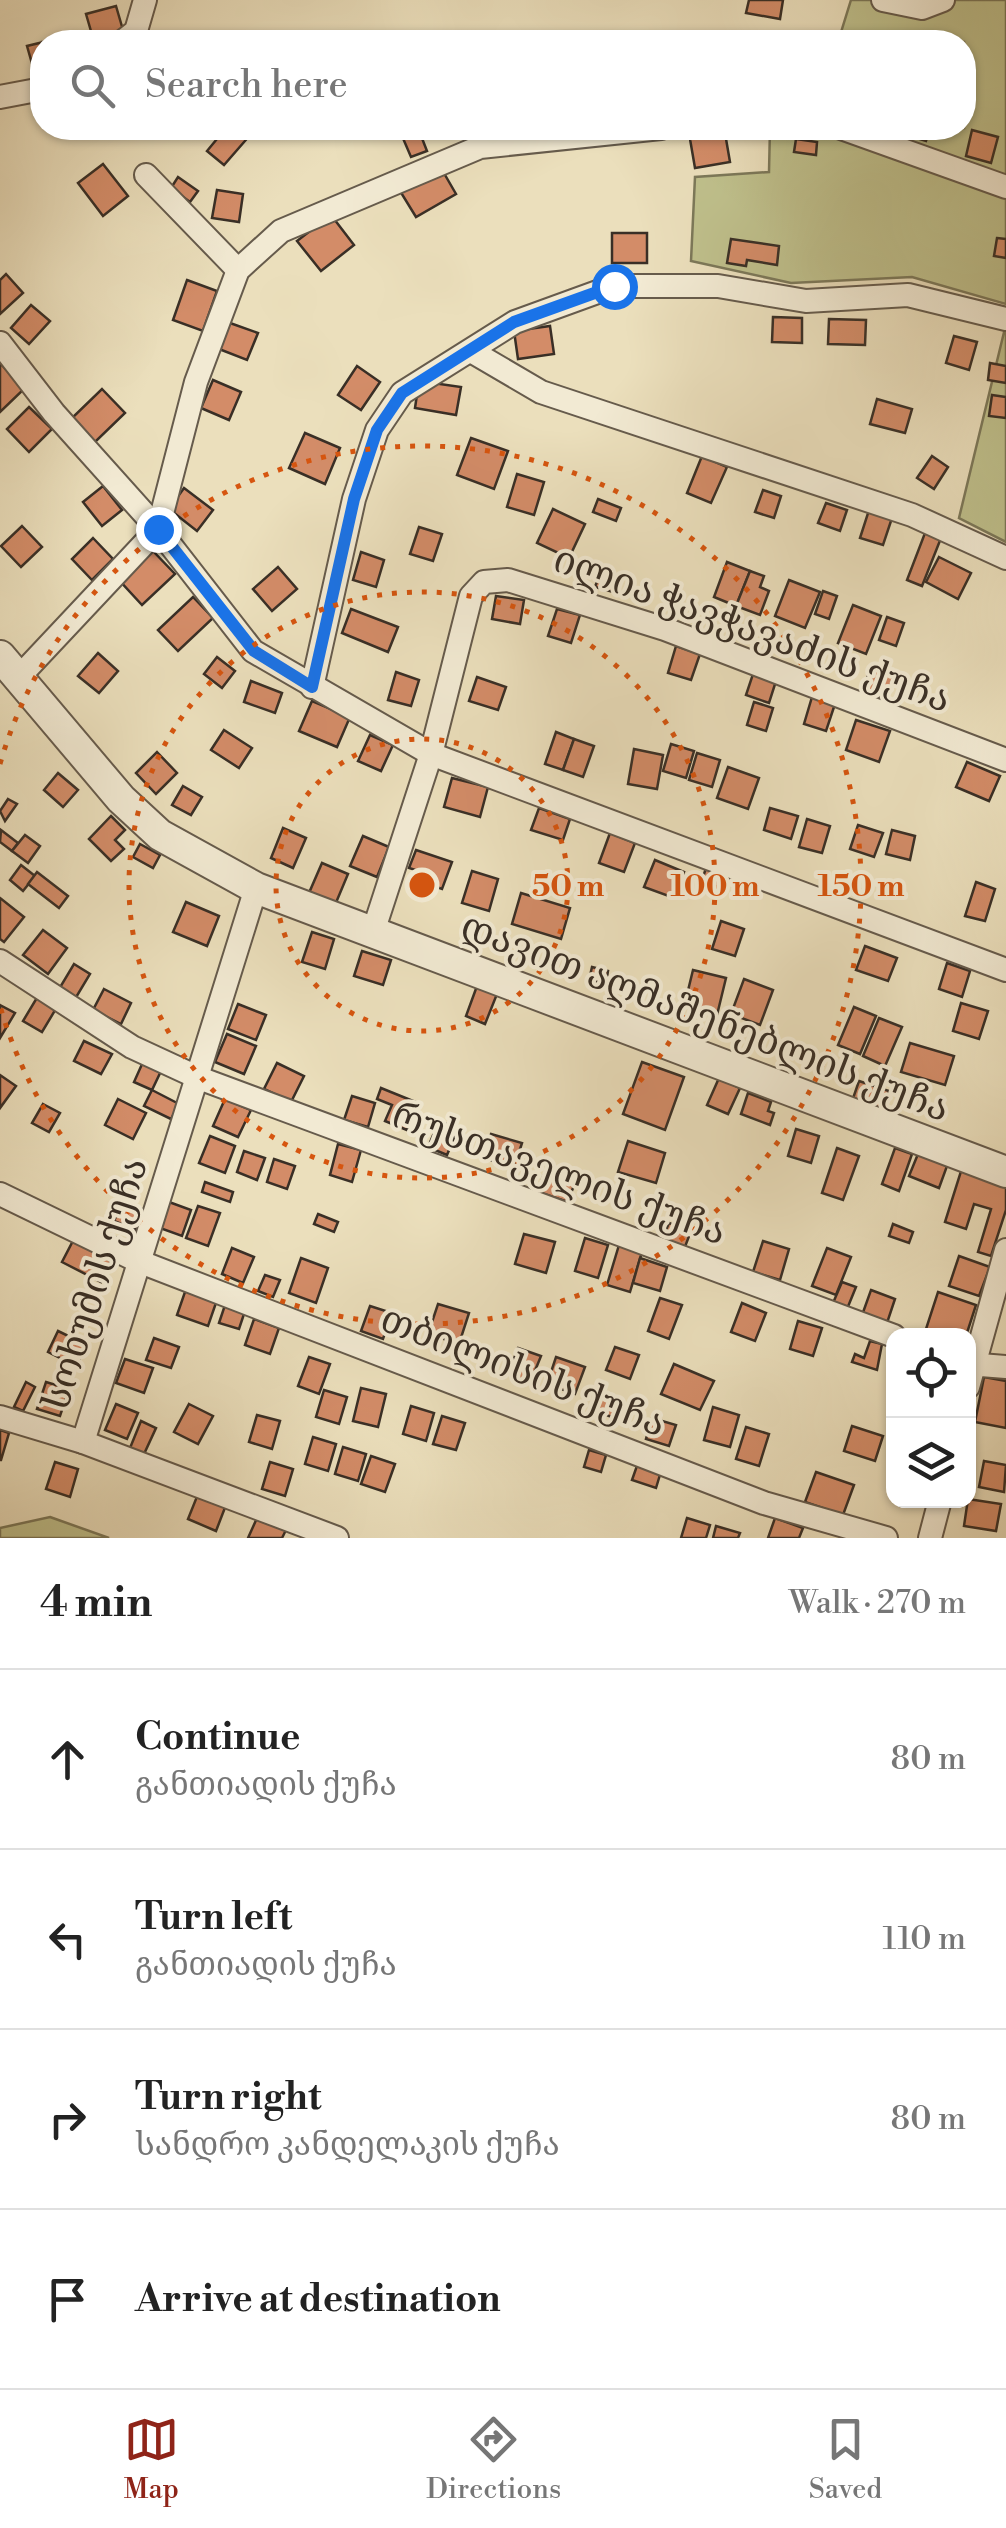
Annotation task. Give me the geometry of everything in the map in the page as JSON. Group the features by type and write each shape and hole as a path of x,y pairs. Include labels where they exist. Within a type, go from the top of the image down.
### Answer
{"street":[{"path":"136,30 145,0"},
{"path":"883,0 922,8 942,0"},
{"path":"0,97 30,91"},
{"path":"9,667 158,529 196,382 238,270 281,231 480,147 547,140"},
{"path":"875,140 1006,187"},
{"path":"146,175 238,270"},
{"path":"312,687 354,499 377,430 402,393 428,372 471,352 514,322 614,286 718,286 806,301 908,295 1006,319"},
{"path":"0,343 54,413 158,529 254,651 431,754 1006,970"},
{"path":"471,352 541,392 912,515 1006,558"},
{"name":"ილია ჭავჭავაძის ქუჩა","path":"372,935 431,754 471,596 484,582 508,580 665,630 1006,760"},
{"name":"დავით აღმაშენებლის ქუჩა","path":"9,667 121,800 160,834 256,888 372,935 1004,1163"},
{"name":"სოხუმის ქუჩა","path":"256,888 200,1078 138,1261 83,1442 338,1538"},
{"name":"რუსთაველის ქუჩა","path":"0,961 132,1047 200,1078 886,1333"},
{"name":"თბილისის ქუჩა","path":"0,1194 138,1261 764,1504 886,1538"},
{"path":"976,1352 1006,1250"},
{"path":"976,1371 1006,1367"},
{"path":"0,1416 83,1442"},
{"path":"930,1538 938,1508"}],"green space":[{"path":"851,0 1006,0 1006,304 912,277 791,283 691,261 695,177 769,172 770,140 976,140 976,30 842,30"},
{"path":"1006,324 1006,542 959,518"},
{"path":"50,1517 109,1538 0,1538 0,1528"}],"building":[{"path":"749,0 783,0 780,19 746,13"},
{"path":"116,6 123,30 91,30 86,14"},
{"path":"976,131 998,137 991,163 966,156 970,140 976,140"},
{"path":"216,140 246,140 224,165 207,151"},
{"path":"404,140 423,140 427,151 411,157"},
{"path":"690,140 726,140 730,162 695,168"},
{"path":"796,140 817,142 816,155 794,152"},
{"path":"103,164 128,196 103,216 78,183"},
{"path":"441,168 456,194 416,217 400,191"},
{"path":"178,177 198,191 190,202 171,188"},
{"path":"217,190 243,194 239,222 212,218"},
{"path":"331,215 354,245 321,271 297,241"},
{"path":"612,233 647,233 647,263 612,263"},
{"path":"997,238 1006,239 1006,258 994,256"},
{"path":"731,239 779,246 777,265 747,260 746,266 727,263"},
{"path":"6,274 23,293 0,314 0,280"},
{"path":"187,280 217,291 203,331 173,320"},
{"path":"31,305 50,321 29,344 11,328"},
{"path":"773,317 802,318 802,343 772,342"},
{"path":"829,319 866,320 865,345 828,344"},
{"path":"230,323 258,333 247,360 219,349"},
{"path":"550,326 554,354 518,359 514,331"},
{"path":"954,336 977,342 969,370 946,363"},
{"path":"0,363 24,389 0,412"},
{"path":"990,363 1006,366 1006,383 988,380"},
{"path":"357,366 380,382 361,410 338,395"},
{"path":"213,380 241,392 229,420 201,408"},
{"path":"419,381 461,387 456,415 415,408"},
{"path":"102,389 125,413 95,442 72,418"},
{"path":"992,395 1006,397 1006,418 989,416"},
{"path":"877,399 912,409 905,433 870,424"},
{"path":"29,407 52,429 29,452 7,429"},
{"path":"305,433 340,448 325,484 289,468"},
{"path":"471,438 508,451 494,489 457,475"},
{"path":"702,456 727,467 711,503 687,493"},
{"path":"932,456 948,467 934,489 917,478"},
{"path":"517,474 544,482 534,515 507,507"},
{"path":"103,486 122,510 102,526 83,502"},
{"path":"184,488 213,510 197,531 169,509"},
{"path":"763,490 781,496 774,518 755,512"},
{"path":"598,499 621,508 616,521 593,512"},
{"path":"826,503 847,510 840,531 818,523"},
{"path":"553,509 585,524 569,558 537,543"},
{"path":"869,510 892,518 883,545 860,538"},
{"path":"22,526 42,547 21,567 1,546"},
{"path":"419,527 442,534 433,561 410,554"},
{"path":"925,533 941,538 922,586 907,580"},
{"path":"93,538 113,559 92,580 72,559"},
{"path":"152,550 175,574 142,605 119,580"},
{"path":"361,552 384,560 376,587 353,580"},
{"path":"939,557 971,573 958,599 926,582"},
{"path":"727,562 750,571 736,606 714,597"},
{"path":"278,567 297,589 272,611 253,589"},
{"path":"750,571 764,576 760,587 769,591 760,615 736,606"},
{"path":"599,576 616,581 613,592 595,587"},
{"path":"789,580 820,592 805,628 775,616"},
{"path":"823,591 837,596 829,619 815,614"},
{"path":"496,596 524,600 520,624 492,619"},
{"path":"193,597 213,618 178,651 158,630"},
{"path":"853,605 881,616 866,654 838,643"},
{"path":"351,609 398,627 388,652 342,633"},
{"path":"557,609 580,615 571,643 548,636"},
{"path":"887,617 904,623 896,646 879,640"},
{"path":"676,646 700,654 691,680 668,673"},
{"path":"98,653 118,671 99,693 78,676"},
{"path":"217,657 235,671 222,688 204,674"},
{"path":"871,665 895,672 886,699 863,692"},
{"path":"396,672 419,680 411,706 388,700"},
{"path":"753,674 776,681 769,703 746,695"},
{"path":"477,677 506,687 498,710 469,701"},
{"path":"251,681 282,693 275,713 244,702"},
{"path":"812,697 835,704 826,731 804,724"},
{"path":"312,701 350,717 337,747 299,731"},
{"path":"754,702 773,708 766,731 747,725"},
{"path":"856,720 890,731 879,762 846,750"},
{"path":"224,730 252,748 239,768 211,750"},
{"path":"556,732 574,739 563,770 545,764"},
{"path":"370,735 393,745 381,771 358,761"},
{"path":"574,739 594,746 583,777 563,770"},
{"path":"671,744 694,751 686,778 663,771"},
{"path":"634,749 663,755 657,789 628,784"},
{"path":"157,752 177,773 156,794 136,773"},
{"path":"697,753 720,760 712,787 689,780"},
{"path":"967,762 1000,776 989,801 956,787"},
{"path":"728,767 759,778 748,809 717,798"},
{"path":"58,773 78,790 63,807 44,790"},
{"path":"452,778 488,787 480,817 444,807"},
{"path":"183,786 202,797 191,815 172,805"},
{"path":"8,799 17,804 5,821 0,811"},
{"path":"539,808 570,819 563,840 531,830"},
{"path":"770,808 798,816 791,839 764,830"},
{"path":"111,816 125,830 115,840 124,849 111,861 89,839"},
{"path":"807,819 830,826 822,853 799,847"},
{"path":"858,825 883,833 874,857 850,849"},
{"path":"283,828 306,838 293,868 271,858"},
{"path":"1,830 18,843 12,851 0,842"},
{"path":"892,830 915,836 910,860 886,854"},
{"path":"610,833 635,843 624,872 599,863"},
{"path":"25,835 40,846 28,863 12,851"},
{"path":"363,836 389,847 377,877 350,866"},
{"path":"140,844 160,855 153,868 133,857"},
{"path":"416,850 452,862 442,889 419,881 422,872 409,868"},
{"path":"655,860 684,872 674,898 644,887"},
{"path":"322,863 348,874 335,905 309,893"},
{"path":"21,865 35,876 23,891 10,880"},
{"path":"707,865 726,871 719,893 700,886"},
{"path":"472,871 498,879 489,911 462,903"},
{"path":"37,872 68,896 59,908 28,884"},
{"path":"976,882 995,889 985,921 965,916"},
{"path":"521,893 570,908 561,939 512,924"},
{"path":"0,898 24,917 4,942 0,939"},
{"path":"186,902 219,916 207,946 173,932"},
{"path":"721,921 744,929 735,956 712,949"},
{"path":"43,930 67,948 48,974 23,955"},
{"path":"312,932 334,939 325,969 302,962"},
{"path":"865,946 897,958 888,981 856,970"},
{"path":"362,951 391,960 383,985 354,976"},
{"path":"947,963 970,971 962,997 939,989"},
{"path":"74,964 90,974 75,999 59,989"},
{"path":"592,967 608,971 606,983 589,980"},
{"path":"693,970 726,978 717,1015 684,1007"},
{"path":"744,979 773,990 760,1025 731,1014"},
{"path":"477,986 497,994 485,1024 466,1016"},
{"path":"104,989 131,1003 121,1024 93,1010"},
{"path":"38,996 57,1007 42,1032 23,1021"},
{"path":"961,1003 988,1011 979,1039 953,1031"},
{"path":"238,1004 266,1015 256,1040 228,1029"},
{"path":"0,1005 15,1013 0,1038"},
{"path":"854,1007 876,1016 860,1054 838,1045"},
{"path":"879,1018 902,1027 885,1066 863,1056"},
{"path":"227,1034 256,1046 244,1074 215,1062"},
{"path":"84,1041 112,1054 101,1074 74,1061"},
{"path":"910,1043 954,1056 945,1085 901,1072"},
{"path":"143,1062 161,1071 152,1090 134,1082"},
{"path":"642,1062 684,1077 665,1130 623,1114"},
{"path":"277,1063 304,1076 291,1102 264,1089"},
{"path":"0,1075 16,1086 0,1108"},
{"path":"719,1078 740,1088 728,1114 707,1105"},
{"path":"859,1081 889,1091 881,1117 850,1107"},
{"path":"381,1088 418,1103 407,1130 385,1121 392,1105 377,1099"},
{"path":"152,1090 179,1104 171,1119 144,1106"},
{"path":"748,1093 771,1102 768,1111 774,1113 770,1125 741,1114"},
{"path":"352,1096 375,1103 368,1127 344,1120"},
{"path":"118,1099 146,1113 133,1139 105,1125"},
{"path":"225,1099 251,1110 238,1137 213,1126"},
{"path":"43,1104 60,1113 49,1132 32,1123"},
{"path":"439,1121 458,1128 447,1155 428,1147"},
{"path":"796,1129 819,1136 811,1163 788,1156"},
{"path":"491,1134 522,1143 514,1168 484,1158"},
{"path":"210,1136 235,1146 225,1173 199,1163"},
{"path":"628,1141 665,1153 656,1183 618,1172"},
{"path":"338,1144 361,1150 352,1182 330,1175"},
{"path":"837,1148 859,1156 843,1200 822,1193"},
{"path":"895,1148 912,1154 899,1191 882,1184"},
{"path":"244,1151 265,1158 257,1180 237,1172"},
{"path":"918,1154 947,1166 939,1188 909,1176"},
{"path":"274,1159 295,1166 287,1189 267,1182"},
{"path":"962,1168 1006,1182 1006,1210 991,1256 978,1252 991,1209 974,1204 966,1229 945,1222"},
{"path":"543,1176 574,1185 568,1202 538,1192"},
{"path":"205,1182 233,1192 230,1202 202,1192"},
{"path":"123,1201 144,1210 136,1230 114,1221"},
{"path":"169,1202 191,1210 182,1236 160,1228"},
{"path":"198,1206 220,1213 208,1246 186,1238"},
{"path":"318,1214 338,1222 334,1232 314,1224"},
{"path":"669,1223 691,1231 683,1252 660,1244"},
{"path":"893,1224 913,1232 909,1243 889,1236"},
{"path":"524,1234 555,1242 546,1273 515,1264"},
{"path":"75,1237 113,1257 101,1282 62,1262"},
{"path":"585,1238 608,1245 598,1278 575,1271"},
{"path":"763,1241 789,1249 780,1280 753,1272"},
{"path":"619,1245 642,1252 630,1292 607,1285"},
{"path":"232,1248 254,1257 243,1283 222,1274"},
{"path":"827,1248 851,1257 836,1295 812,1286"},
{"path":"959,1256 990,1267 979,1296 949,1286"},
{"path":"301,1258 328,1268 316,1303 289,1293"},
{"path":"640,1258 667,1267 660,1291 633,1283"},
{"path":"265,1275 280,1280 273,1297 258,1291"},
{"path":"842,1282 856,1287 847,1309 833,1303"},
{"path":"186,1289 217,1300 208,1326 177,1315"},
{"path":"871,1290 895,1299 886,1326 861,1318"},
{"path":"938,1292 976,1305 969,1328 926,1328"},
{"path":"660,1298 682,1305 669,1339 648,1331"},
{"path":"742,1303 766,1313 755,1341 731,1332"},
{"path":"438,1304 469,1313 459,1344 428,1334"},
{"path":"225,1305 245,1311 239,1329 219,1323"},
{"path":"370,1306 392,1313 383,1339 361,1331"},
{"path":"254,1319 279,1328 270,1354 245,1345"},
{"path":"798,1321 822,1328 813,1356 790,1349"},
{"path":"58,1331 87,1345 76,1366 48,1352"},
{"path":"154,1338 179,1347 171,1368 146,1360"},
{"path":"870,1341 882,1344 877,1370 852,1362 855,1354 864,1358"},
{"path":"615,1347 639,1355 630,1379 606,1370"},
{"path":"518,1348 541,1356 530,1383 508,1374"},
{"path":"309,1357 330,1364 319,1394 298,1386"},
{"path":"556,1357 585,1367 575,1394 547,1384"},
{"path":"125,1359 153,1368 144,1393 116,1383"},
{"path":"674,1364 714,1381 700,1410 661,1394"},
{"path":"984,1377 1006,1381 1006,1428 976,1422"},
{"path":"26,1382 35,1387 23,1411 14,1407"},
{"path":"46,1382 69,1389 60,1416 37,1409"},
{"path":"361,1388 386,1394 378,1427 353,1421"},
{"path":"324,1390 347,1397 339,1424 316,1417"},
{"path":"598,1392 621,1400 614,1418 592,1409"},
{"path":"116,1404 138,1413 127,1439 105,1430"},
{"path":"189,1404 213,1416 198,1444 174,1432"},
{"path":"411,1406 434,1413 426,1441 403,1434"},
{"path":"713,1407 739,1415 730,1447 704,1440"},
{"path":"257,1415 280,1421 272,1449 249,1442"},
{"path":"442,1416 465,1423 456,1450 433,1444"},
{"path":"652,1418 676,1425 669,1446 646,1439"},
{"path":"141,1421 156,1428 144,1454 130,1448"},
{"path":"852,1426 883,1436 875,1461 844,1451"},
{"path":"746,1427 769,1434 759,1466 736,1459"},
{"path":"0,1430 9,1433 1,1460 0,1460"},
{"path":"313,1437 336,1444 328,1471 305,1464"},
{"path":"343,1447 366,1454 358,1481 335,1474"},
{"path":"589,1450 606,1455 601,1472 584,1467"},
{"path":"371,1456 395,1464 385,1492 361,1484"},
{"path":"639,1460 662,1468 656,1488 632,1480"},
{"path":"984,1461 1006,1465 1004,1492 979,1487"},
{"path":"55,1462 78,1469 70,1497 46,1489"},
{"path":"270,1462 293,1469 285,1496 262,1489"},
{"path":"816,1472 854,1485 843,1515 805,1502"},
{"path":"198,1494 226,1505 216,1531 188,1519"},
{"path":"976,1500 1001,1504 996,1531 964,1526 967,1508 976,1508"},
{"path":"257,1518 286,1530 282,1538 248,1538"},
{"path":"687,1518 710,1525 706,1538 681,1538"},
{"path":"775,1518 803,1528 799,1538 768,1538"},
{"path":"716,1526 740,1533 738,1538 713,1538"}],"route":[{"path":"158,529 254,651 312,687 354,499 377,430 402,393 428,372 471,352 514,322 614,286"}]}
